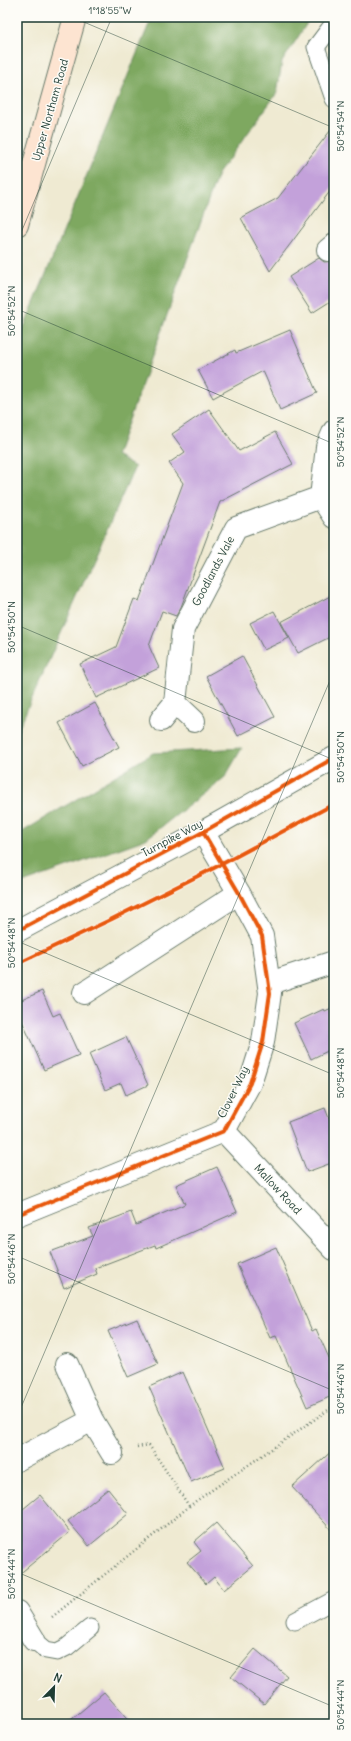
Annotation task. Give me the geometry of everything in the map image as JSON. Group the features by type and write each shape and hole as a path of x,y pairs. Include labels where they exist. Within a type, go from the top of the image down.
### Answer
{"main road":[{"name":"Upper Northam Road","path":"17,225 75,17"}],"street":[{"path":"334,431 327,447 321,497 334,517"},
{"name":"Goodlands Vale","path":"175,703 183,629 236,528 321,497"},
{"path":"161,720 175,703 194,721"},
{"name":"Turnpike Way","path":"17,931 203,832 334,758"},
{"name":"Clover Way","path":"17,1215 224,1131 250,1083 263,1042 270,993 270,983 262,936 239,893 203,832"},
{"path":"84,993 239,893"},
{"path":"270,983 334,962"},
{"name":"Mallow Road","path":"224,1131 334,1247"},
{"path":"67,1364 92,1420 112,1453"},
{"path":"17,1460 92,1420"},
{"path":"17,1612 33,1637"}],"lane":[{"path":"334,23 316,47 334,99"},
{"path":"295,1621 334,1600"},
{"path":"33,1637 46,1650 57,1652 67,1647 90,1628"}],"path":[{"path":"33,1637 189,1506 334,1406"},
{"path":"112,1453 149,1445 189,1506"}],"green space":[{"path":"152,17 311,17 282,62 277,93 218,174 116,456 135,467 17,732 17,344"},
{"path":"242,748 225,777 146,839 17,885 17,835 153,753"}],"building":[{"path":"334,126 334,186 270,271 241,218 278,198"},
{"path":"319,258 324,262 334,261 334,299 312,313 289,277"},
{"path":"290,330 317,393 280,410 263,371 213,398 198,370 235,350 236,353"},
{"path":"209,409 239,451 275,432 293,464 220,502 181,607 176,616 162,611 149,646 159,668 96,698 80,664 116,647 134,599 139,601 183,483 169,463 185,452 172,434"},
{"path":"334,594 334,635 298,653 281,622"},
{"path":"274,611 289,638 264,650 250,623"},
{"path":"242,656 275,717 238,736 206,676"},
{"path":"95,703 119,747 82,766 59,723"},
{"path":"42,991 53,1016 60,1013 79,1055 44,1070 17,1010 17,1002"},
{"path":"334,1007 334,1048 311,1059 294,1023 324,1009 325,1011"},
{"path":"126,1037 148,1085 126,1095 121,1083 105,1090 89,1054"},
{"path":"325,1108 334,1131 334,1162 307,1172 288,1122"},
{"path":"217,1167 237,1212 156,1248 155,1245 95,1268 97,1274 64,1288 50,1252 93,1236 89,1228 131,1212 136,1225 185,1204 176,1185"},
{"path":"276,1247 312,1331 316,1329 334,1369 334,1395 307,1407 276,1336 270,1338 237,1264"},
{"path":"137,1319 158,1364 128,1377 108,1331"},
{"path":"183,1372 225,1468 191,1482 149,1387"},
{"path":"334,1449 334,1533 292,1487"},
{"path":"108,1489 128,1514 89,1546 68,1521"},
{"path":"40,1495 70,1532 17,1576 17,1514"},
{"path":"216,1523 253,1566 224,1590 214,1577 206,1584 187,1562 201,1551 194,1542"},
{"path":"255,1649 287,1676 264,1704 231,1677"},
{"path":"104,1692 132,1724 66,1724"}],"cycle path":[{"path":"17,931 203,832 334,758"},
{"path":"17,964 112,919 222,864 334,804"},
{"path":"17,1215 224,1131 250,1083 263,1042 270,993 262,936 239,893 203,832"}]}
